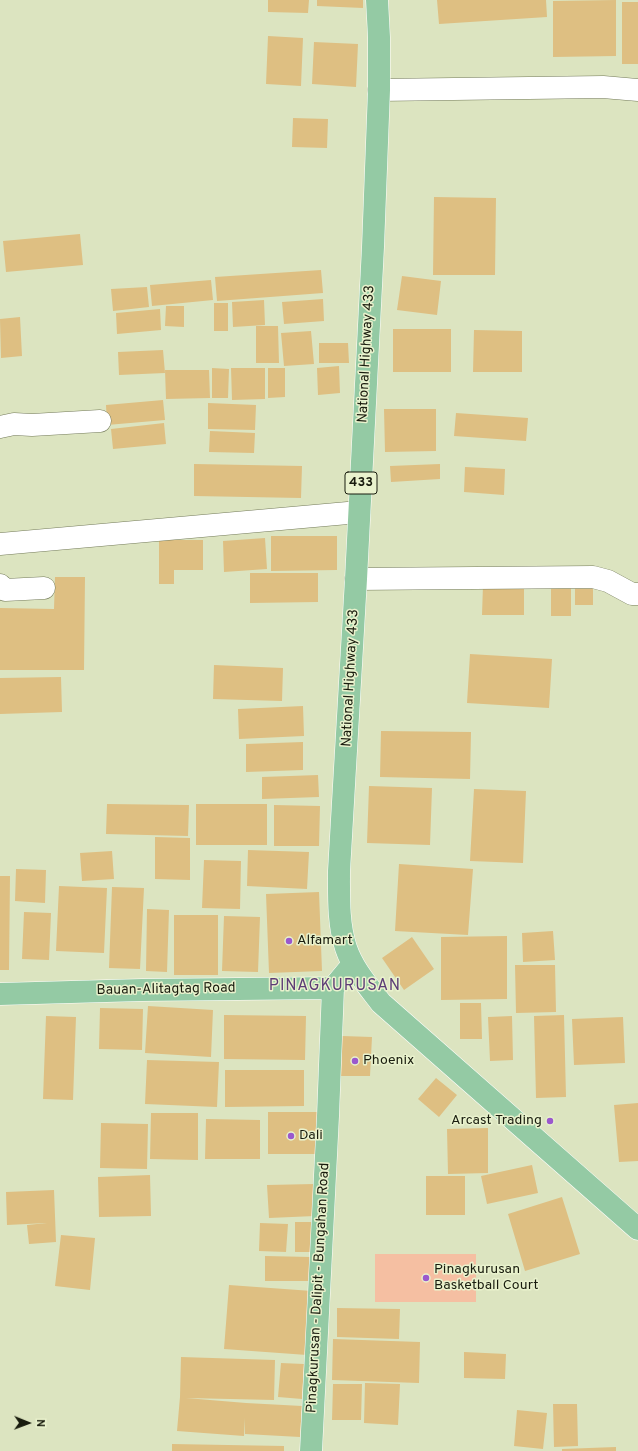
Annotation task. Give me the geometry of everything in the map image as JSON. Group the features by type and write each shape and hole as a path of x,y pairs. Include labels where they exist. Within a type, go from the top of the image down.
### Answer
{"main road":[{"name":"National Highway 433","path":"377,0 379,90 373,247 356,579 339,871 339,907 342,930 346,947 353,964 365,983 381,1003 638,1229"},
{"path":"333,988 353,964"},
{"name":"Bauan-Alitagtag Road","path":"0,994 142,990 333,988"},
{"name":"Pinagkurusan - Dalipit - Bungahan Road","path":"311,1451 333,988"}],"street":[{"path":"379,90 603,87 638,90"},
{"path":"0,427 14,424 32,425 100,421"},
{"path":"0,544 359,512"},
{"path":"356,579 593,577 608,582 632,594 638,594"},
{"path":"0,585 5,590 44,588"}],"shaded area":[{"name":"Pinagkurusan Basketball Court","path":"375,1254 476,1254 476,1302 375,1302"}],"building":[{"path":"268,0 309,0 308,13 268,12"},
{"path":"317,0 363,0 363,8 317,6"},
{"path":"437,0 546,0 547,17 439,24"},
{"path":"616,0 616,56 553,57 553,1"},
{"path":"622,2 638,2 638,64 622,64"},
{"path":"268,36 303,38 301,86 266,84"},
{"path":"314,42 358,44 356,87 312,84"},
{"path":"293,118 328,119 327,148 292,147"},
{"path":"434,197 496,198 495,275 433,275"},
{"path":"80,234 83,265 6,272 3,241"},
{"path":"321,270 323,293 217,301 215,277"},
{"path":"402,276 441,281 437,315 397,310"},
{"path":"211,280 213,300 152,306 150,285"},
{"path":"147,287 149,307 113,311 111,289"},
{"path":"323,299 324,321 284,324 282,302"},
{"path":"264,300 265,325 233,327 232,302"},
{"path":"214,303 228,303 228,331 214,331"},
{"path":"166,306 184,306 184,327 165,326"},
{"path":"160,309 161,330 117,334 116,313"},
{"path":"20,317 22,356 1,358 0,319"},
{"path":"256,326 278,326 279,363 256,363"},
{"path":"393,329 451,329 451,372 393,372"},
{"path":"474,330 522,331 522,372 473,372"},
{"path":"311,331 314,364 284,366 281,333"},
{"path":"319,343 348,343 349,363 319,363"},
{"path":"163,350 165,373 119,375 118,352"},
{"path":"339,366 340,393 318,395 317,368"},
{"path":"212,368 229,369 228,398 212,398"},
{"path":"231,368 265,368 265,399 232,400"},
{"path":"268,368 285,368 285,397 268,398"},
{"path":"165,370 209,370 210,398 166,399"},
{"path":"163,400 165,420 107,425 106,405"},
{"path":"208,403 256,405 255,430 208,429"},
{"path":"384,409 436,409 436,451 385,452"},
{"path":"456,413 528,418 526,441 454,436"},
{"path":"164,423 166,444 113,449 111,429"},
{"path":"210,431 255,433 254,453 209,452"},
{"path":"194,464 302,466 301,498 194,496"},
{"path":"440,464 440,479 391,482 390,466"},
{"path":"465,467 505,469 504,495 464,492"},
{"path":"271,536 337,536 337,570 271,571"},
{"path":"265,538 267,569 224,572 223,541"},
{"path":"159,540 203,540 203,570 174,570 174,584 159,584"},
{"path":"250,573 318,573 318,602 250,603"},
{"path":"55,577 85,577 84,670 0,670 0,608 54,609"},
{"path":"575,579 593,579 593,605 575,605"},
{"path":"483,585 524,585 524,615 482,615"},
{"path":"551,585 571,585 571,616 551,616"},
{"path":"470,654 552,659 549,708 467,703"},
{"path":"214,665 283,668 282,701 213,699"},
{"path":"61,677 62,712 0,714 0,678"},
{"path":"303,706 304,736 239,739 238,709"},
{"path":"381,731 471,732 470,779 380,777"},
{"path":"303,742 303,770 246,772 246,744"},
{"path":"318,775 319,797 262,799 262,777"},
{"path":"369,786 432,788 430,845 367,843"},
{"path":"474,789 526,791 523,863 470,861"},
{"path":"107,804 189,805 188,836 106,834"},
{"path":"196,804 267,804 267,845 196,845"},
{"path":"274,805 320,806 319,846 274,846"},
{"path":"155,837 190,838 190,880 155,879"},
{"path":"248,850 309,852 307,889 247,886"},
{"path":"112,851 114,879 82,881 80,853"},
{"path":"204,860 241,861 240,909 202,908"},
{"path":"399,864 473,869 468,935 395,931"},
{"path":"16,869 46,870 45,903 15,901"},
{"path":"0,876 10,876 9,970 0,970"},
{"path":"59,886 107,888 104,953 56,951"},
{"path":"112,887 144,888 140,969 109,968"},
{"path":"319,892 322,971 269,973 266,894"},
{"path":"147,909 169,910 167,972 146,971"},
{"path":"24,912 51,913 49,960 22,959"},
{"path":"174,915 218,915 218,975 174,975"},
{"path":"224,916 260,917 258,972 222,971"},
{"path":"553,931 555,960 523,962 522,933"},
{"path":"507,936 507,999 441,1000 441,937"},
{"path":"412,937 434,969 404,990 382,958"},
{"path":"515,965 555,965 556,1012 516,1013"},
{"path":"460,1003 481,1003 482,1039 460,1039"},
{"path":"148,1006 213,1010 211,1057 145,1053"},
{"path":"100,1008 143,1009 142,1050 99,1049"},
{"path":"224,1015 306,1016 305,1060 224,1059"},
{"path":"564,1015 566,1097 536,1098 534,1016"},
{"path":"46,1016 76,1017 73,1100 43,1099"},
{"path":"512,1016 513,1060 490,1061 488,1017"},
{"path":"623,1017 625,1063 574,1065 572,1019"},
{"path":"342,1036 372,1037 370,1076 341,1076"},
{"path":"147,1060 219,1062 217,1107 145,1104"},
{"path":"225,1070 304,1070 304,1106 225,1107"},
{"path":"436,1078 457,1095 439,1117 418,1099"},
{"path":"638,1103 638,1161 619,1162 614,1105"},
{"path":"268,1112 320,1112 320,1154 268,1154"},
{"path":"151,1113 198,1113 198,1160 150,1159"},
{"path":"206,1119 260,1120 260,1159 205,1159"},
{"path":"101,1123 148,1124 147,1169 100,1168"},
{"path":"488,1128 488,1173 448,1174 447,1129"},
{"path":"532,1165 538,1193 487,1204 481,1176"},
{"path":"150,1175 151,1216 99,1217 98,1177"},
{"path":"426,1176 465,1176 465,1215 426,1215"},
{"path":"314,1184 315,1216 269,1218 267,1185"},
{"path":"54,1190 56,1242 29,1244 27,1225 47,1223 7,1225 6,1192"},
{"path":"562,1197 580,1254 525,1271 508,1214"},
{"path":"295,1222 315,1222 315,1252 295,1252"},
{"path":"260,1223 288,1224 286,1252 259,1251"},
{"path":"61,1235 95,1238 90,1290 55,1286"},
{"path":"265,1256 311,1257 311,1281 265,1281"},
{"path":"229,1285 312,1291 307,1355 224,1349"},
{"path":"337,1308 400,1309 399,1339 337,1337"},
{"path":"333,1339 420,1342 419,1383 332,1380"},
{"path":"464,1352 506,1354 505,1379 464,1378"},
{"path":"181,1357 275,1360 274,1400 186,1398 302,1406 300,1437 245,1434 245,1418 244,1436 177,1431"},
{"path":"281,1363 304,1364 302,1399 278,1397"},
{"path":"365,1383 400,1384 398,1425 364,1423"},
{"path":"333,1384 362,1384 361,1420 332,1420"},
{"path":"553,1404 577,1404 578,1446 554,1447"},
{"path":"517,1410 547,1413 543,1449 514,1446"},
{"path":"172,1444 284,1446 284,1451 172,1451"},
{"path":"616,1447 616,1451 562,1451 562,1449"}],"place":[{"name":"Alfamart","path":"289,941"},
{"name":"Phoenix","path":"355,1061"},
{"name":"Arcast Trading","path":"550,1121"},
{"name":"Dali","path":"291,1136"},
{"name":"Pinagkurusan Basketball Court","path":"426,1278"}],"district":[{"name":"PINAGKURUSAN","path":"335,987"}]}
